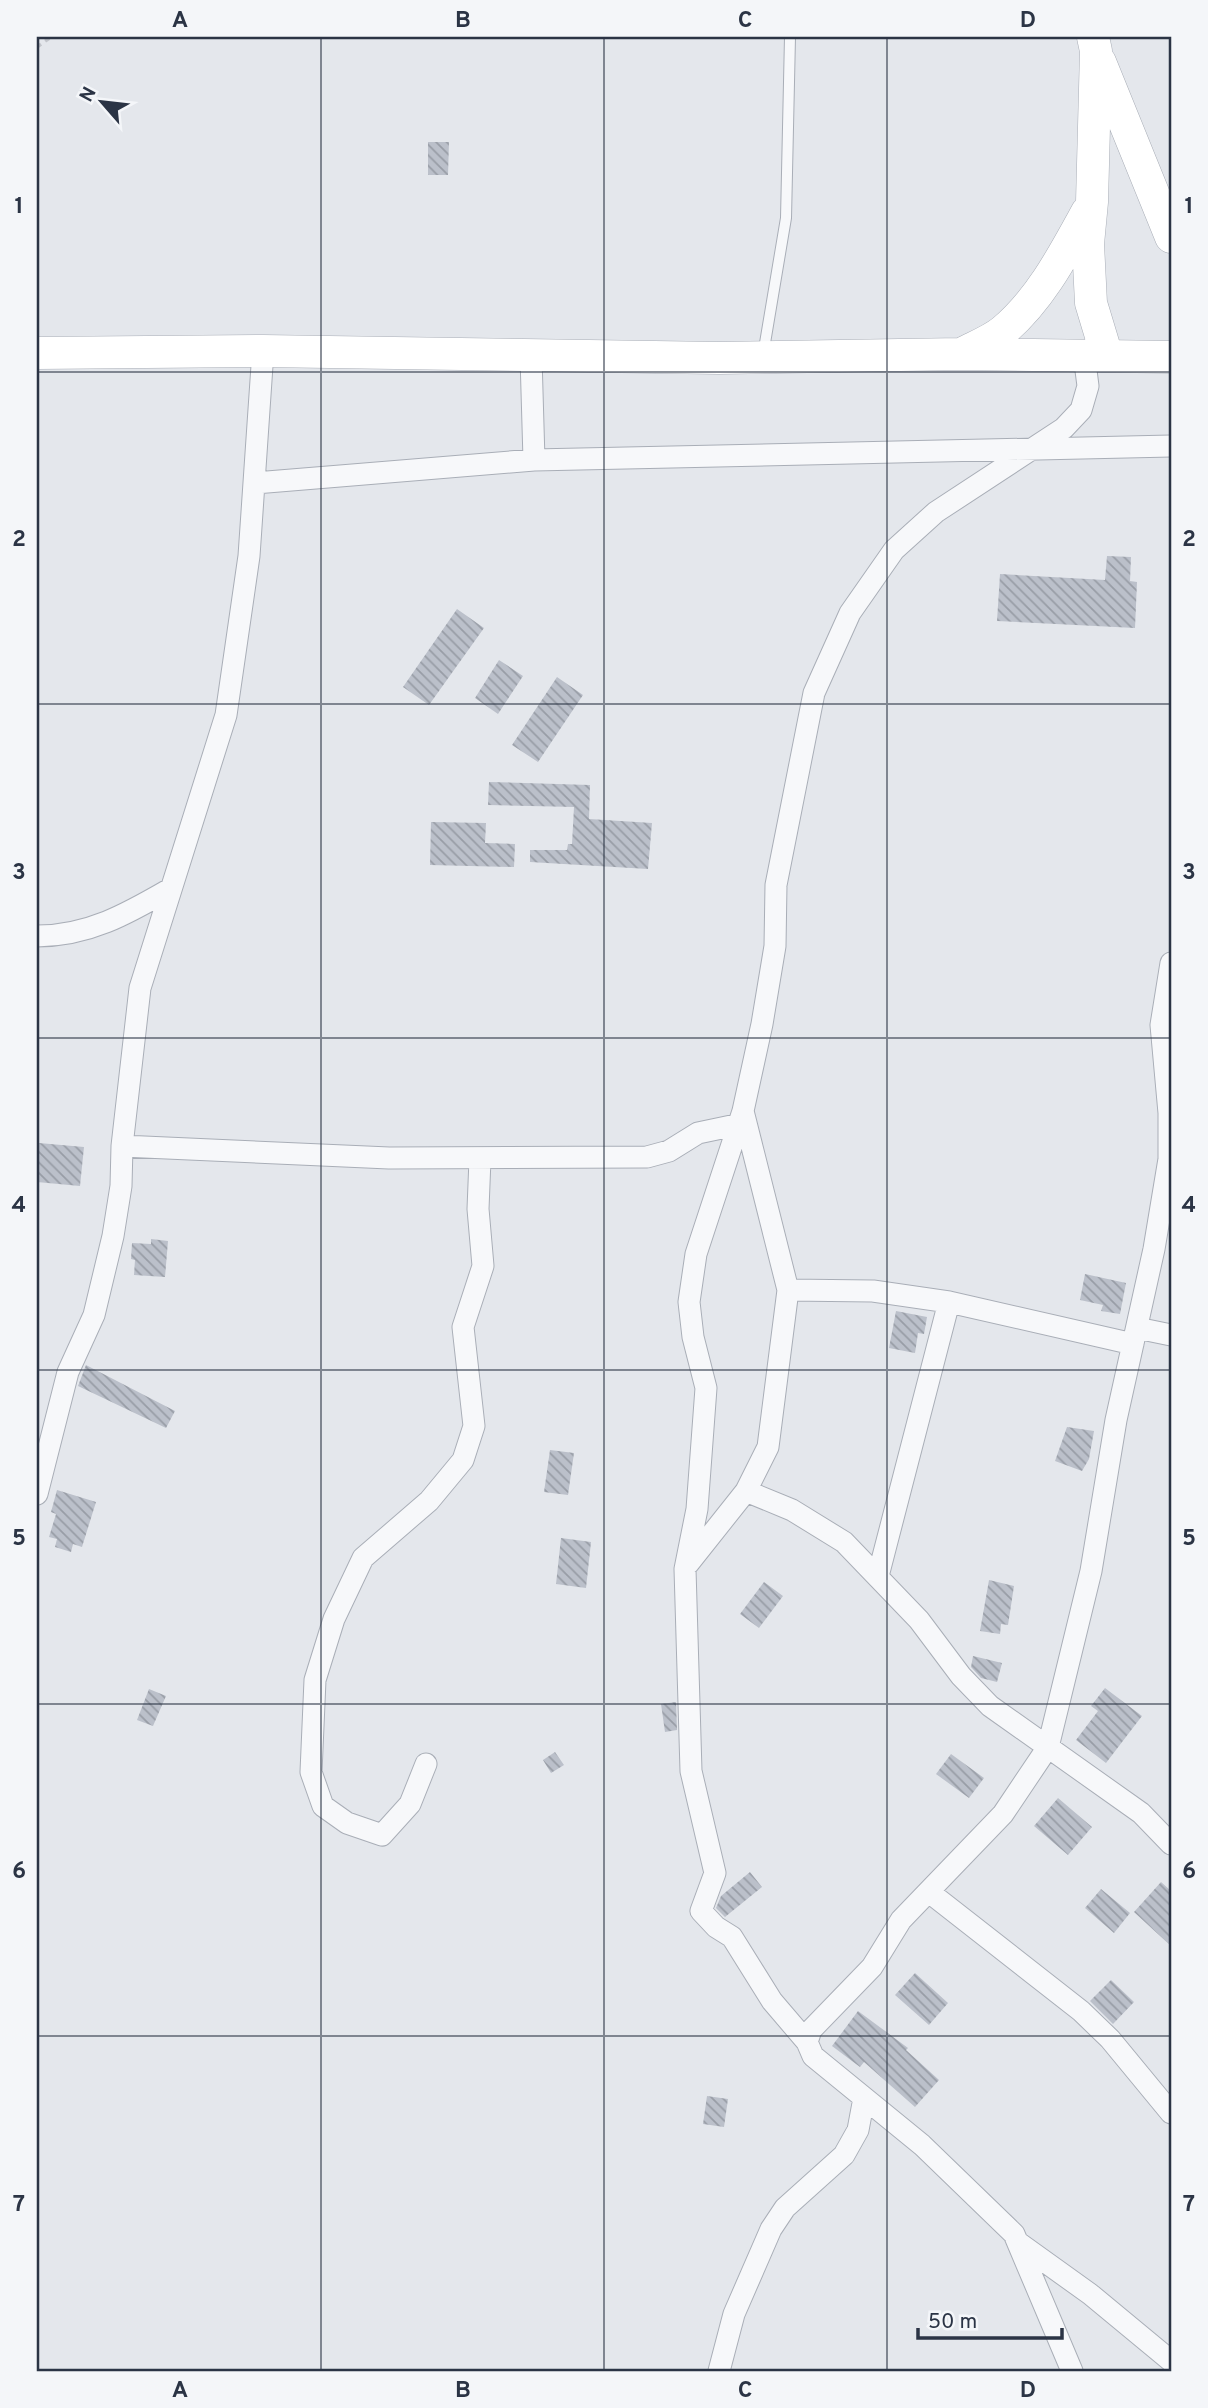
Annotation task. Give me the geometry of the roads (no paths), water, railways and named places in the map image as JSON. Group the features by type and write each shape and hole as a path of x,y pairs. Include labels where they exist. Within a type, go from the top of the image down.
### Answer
{"main road":[{"path":"1094,44 1092,202 1087,244 1096,356"},
{"path":"1094,44 1171,237"},
{"path":"961,354 1002,333 1021,313 1054,272 1092,202"},
{"path":"37,353 262,351 531,357 763,357 961,354 1096,356 1166,350"}],"street":[{"path":"37,1494 68,1371 94,1315 104,1276 121,1186 122,1146 140,988 226,715 249,556 262,351"},
{"path":"1072,2371 1019,2243 1005,2225 922,2145 813,2056 807,2042 772,2001 732,1937 716,1927 702,1911 715,1873 691,1771 685,1569 697,1510 706,1388 693,1337 690,1302 696,1254 739,1118 775,946 776,885 814,693 850,613 894,550 936,512 1064,429 1082,410 1096,356"},
{"path":"531,357 534,460"},
{"path":"255,484 534,460 1171,446"},
{"path":"37,936 53,936 113,922 170,889"},
{"path":"807,2042 811,2030 872,1967 901,1920 1003,1814 1048,1747 1091,1571 1116,1420 1154,1248 1169,1158 1170,1113 1161,1026 1171,963"},
{"path":"122,1146 480,1159 647,1157 669,1152 698,1133 739,1118"},
{"path":"685,1569 746,1491 768,1447 788,1290 739,1118"},
{"path":"426,1764 410,1804 382,1835 347,1823 323,1806 311,1772 315,1680 334,1619 363,1558 429,1501 463,1460 474,1426 463,1326 483,1266 478,1209 480,1159"},
{"path":"788,1290 873,1291 1135,1336 1171,1335"},
{"path":"878,1576 949,1302"},
{"path":"746,1491 825,1527 878,1576 919,1620 961,1675 990,1706 1141,1812 1171,1844"},
{"path":"929,1892 1081,2011 1110,2039 1171,2113"},
{"path":"719,2371 734,2314 771,2229 785,2208 844,2155 858,2130 864,2098"},
{"path":"1019,2243 1090,2294 1171,2361"}],"lane":[{"path":"763,357 786,218 790,37"}]}
